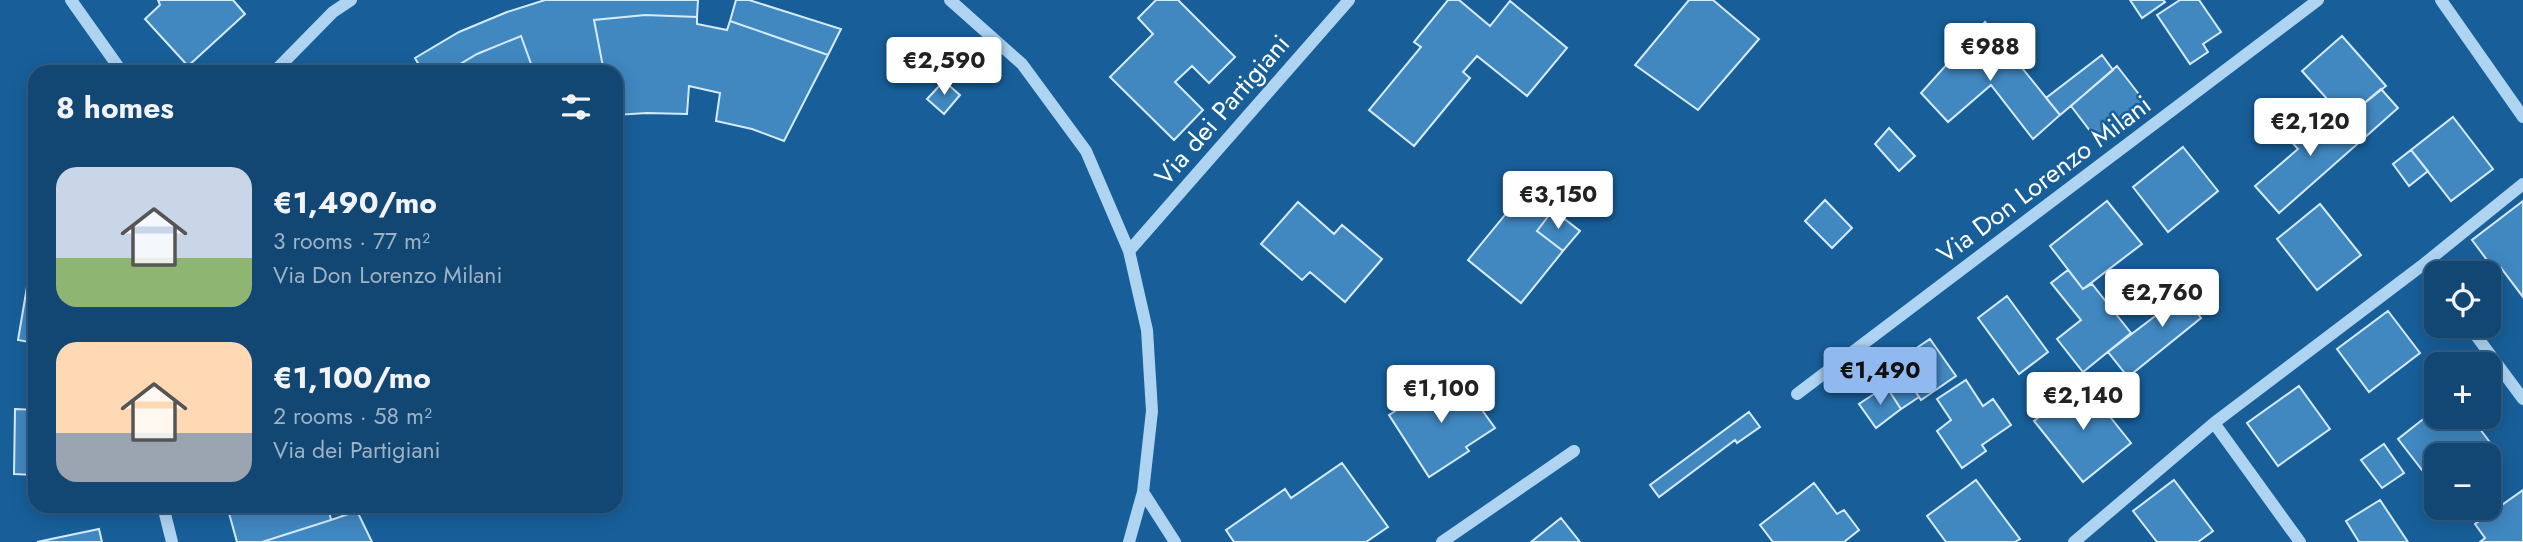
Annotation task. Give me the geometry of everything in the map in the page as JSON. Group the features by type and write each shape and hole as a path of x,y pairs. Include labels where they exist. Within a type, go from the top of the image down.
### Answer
{"street":[{"path":"71,0 117,65"},
{"path":"281,65 333,12 351,0"},
{"path":"950,0 1022,64 1086,152 1129,251 1147,330 1152,411 1143,492 1129,542"},
{"name":"Via dei Partigiani","path":"1129,251 1349,0"},
{"name":"Via Don Lorenzo Milani","path":"1797,394 2318,0"},
{"path":"2441,0 2523,117"},
{"path":"2428,261 2523,184"},
{"path":"2074,542 2214,423 2424,264"},
{"path":"2478,338 2523,399"},
{"path":"2214,423 2300,542"},
{"path":"1442,542 1574,451"},
{"path":"1143,492 1175,542"},
{"path":"165,513 172,542"}],"building":[{"path":"158,0 233,0 245,14 187,65 145,19 160,5"},
{"path":"545,0 698,0 697,17 645,15 594,20 603,65 531,65 521,36 477,54 459,65 419,65 415,58 459,32"},
{"path":"736,0 749,0 841,29 828,55 730,21"},
{"path":"1156,0 1178,0 1235,57 1209,83 1192,66 1175,82 1203,110 1174,140 1110,77 1153,34 1138,18"},
{"path":"1448,0 1459,0 1490,26 1510,1 1567,48 1527,96 1477,56 1463,72 1470,78 1414,146 1369,110 1421,47 1414,42"},
{"path":"1689,0 1713,0 1759,39 1698,110 1635,65"},
{"path":"2130,0 2163,0 2165,2 2142,18"},
{"path":"2180,0 2199,0 2221,32 2203,44 2208,52 2190,64 2157,15"},
{"path":"645,15 697,17 697,24 727,30 730,21 828,55 784,141 752,129 716,121 720,93 689,86 687,114 623,115 623,65 603,65 594,20"},
{"path":"1985,22 2060,115 2033,139 1991,85 1948,122 1921,93"},
{"path":"521,36 531,65 459,65 477,54"},
{"path":"2342,36 2386,86 2345,119 2302,71"},
{"path":"2102,55 2113,70 2060,115 2046,98"},
{"path":"2117,66 2145,102 2097,140 2071,106"},
{"path":"944,81 960,95 944,114 927,99"},
{"path":"2381,89 2398,108 2363,139 2345,119"},
{"path":"2331,104 2363,139 2279,213 2255,186 2298,149 2290,140"},
{"path":"2453,117 2493,169 2451,201 2411,150"},
{"path":"1889,128 1915,156 1899,171 1875,144"},
{"path":"2183,147 2218,191 2168,232 2133,187"},
{"path":"2411,150 2428,171 2409,186 2393,164"},
{"path":"1527,188 1553,210 1537,231 1563,251 1521,303 1468,260"},
{"path":"1825,200 1852,228 1832,248 1805,221"},
{"path":"2107,201 2142,244 2083,289 2050,246"},
{"path":"2523,201 2523,297 2501,268 2501,261 2488,261 2472,240"},
{"path":"1298,202 1334,234 1342,225 1382,259 1345,302 1310,272 1302,280 1261,244"},
{"path":"2320,204 2361,255 2317,290 2277,239"},
{"path":"1553,210 1580,231 1563,251 1537,231"},
{"path":"2068,270 2083,289 2092,284 2131,333 2083,372 2057,339 2081,320 2051,283"},
{"path":"2204,279 2217,296 2196,311 2201,318 2128,377 2108,352"},
{"path":"28,281 28,342 18,340"},
{"path":"2007,296 2048,352 2019,374 1978,318"},
{"path":"2388,311 2420,353 2369,392 2337,349"},
{"path":"1930,339 1956,376 1921,400 1896,362"},
{"path":"1904,374 1919,397 1901,409 1886,386"},
{"path":"1452,375 1465,394 1469,392 1495,428 1466,447 1469,451 1429,477 1389,415"},
{"path":"1966,380 1983,406 1993,399 2011,425 1982,445 1986,451 1962,468 1937,431 1951,420 1937,399"},
{"path":"2083,383 2131,443 2083,482 2034,421"},
{"path":"1886,386 1901,409 1876,428 1859,404"},
{"path":"2299,386 2330,429 2278,466 2247,423"},
{"path":"15,409 28,410 28,475 14,474"},
{"path":"1749,412 1760,427 1737,443 1735,440 1659,497 1650,485"},
{"path":"2424,418 2424,429 2480,429 2490,443 2424,443 2424,473 2398,439"},
{"path":"2384,444 2404,473 2382,488 2361,460"},
{"path":"1342,463 1388,527 1366,542 1234,542 1226,530 1285,489 1291,498"},
{"path":"1976,480 2020,539 2015,542 1946,542 1927,516"},
{"path":"2174,480 2213,531 2198,542 2157,542 2133,511"},
{"path":"1814,483 1837,514 1844,510 1859,530 1844,542 1773,542 1760,525"},
{"path":"2523,490 2523,542 2480,542 2485,538 2475,524 2481,520 2501,520 2501,506"},
{"path":"2380,500 2408,542 2359,542 2346,521"},
{"path":"229,513 330,513 331,520 262,542 237,542"},
{"path":"358,513 372,542 262,542"},
{"path":"1561,518 1580,542 1531,542"},
{"path":"99,529 102,542 37,542"}]}
